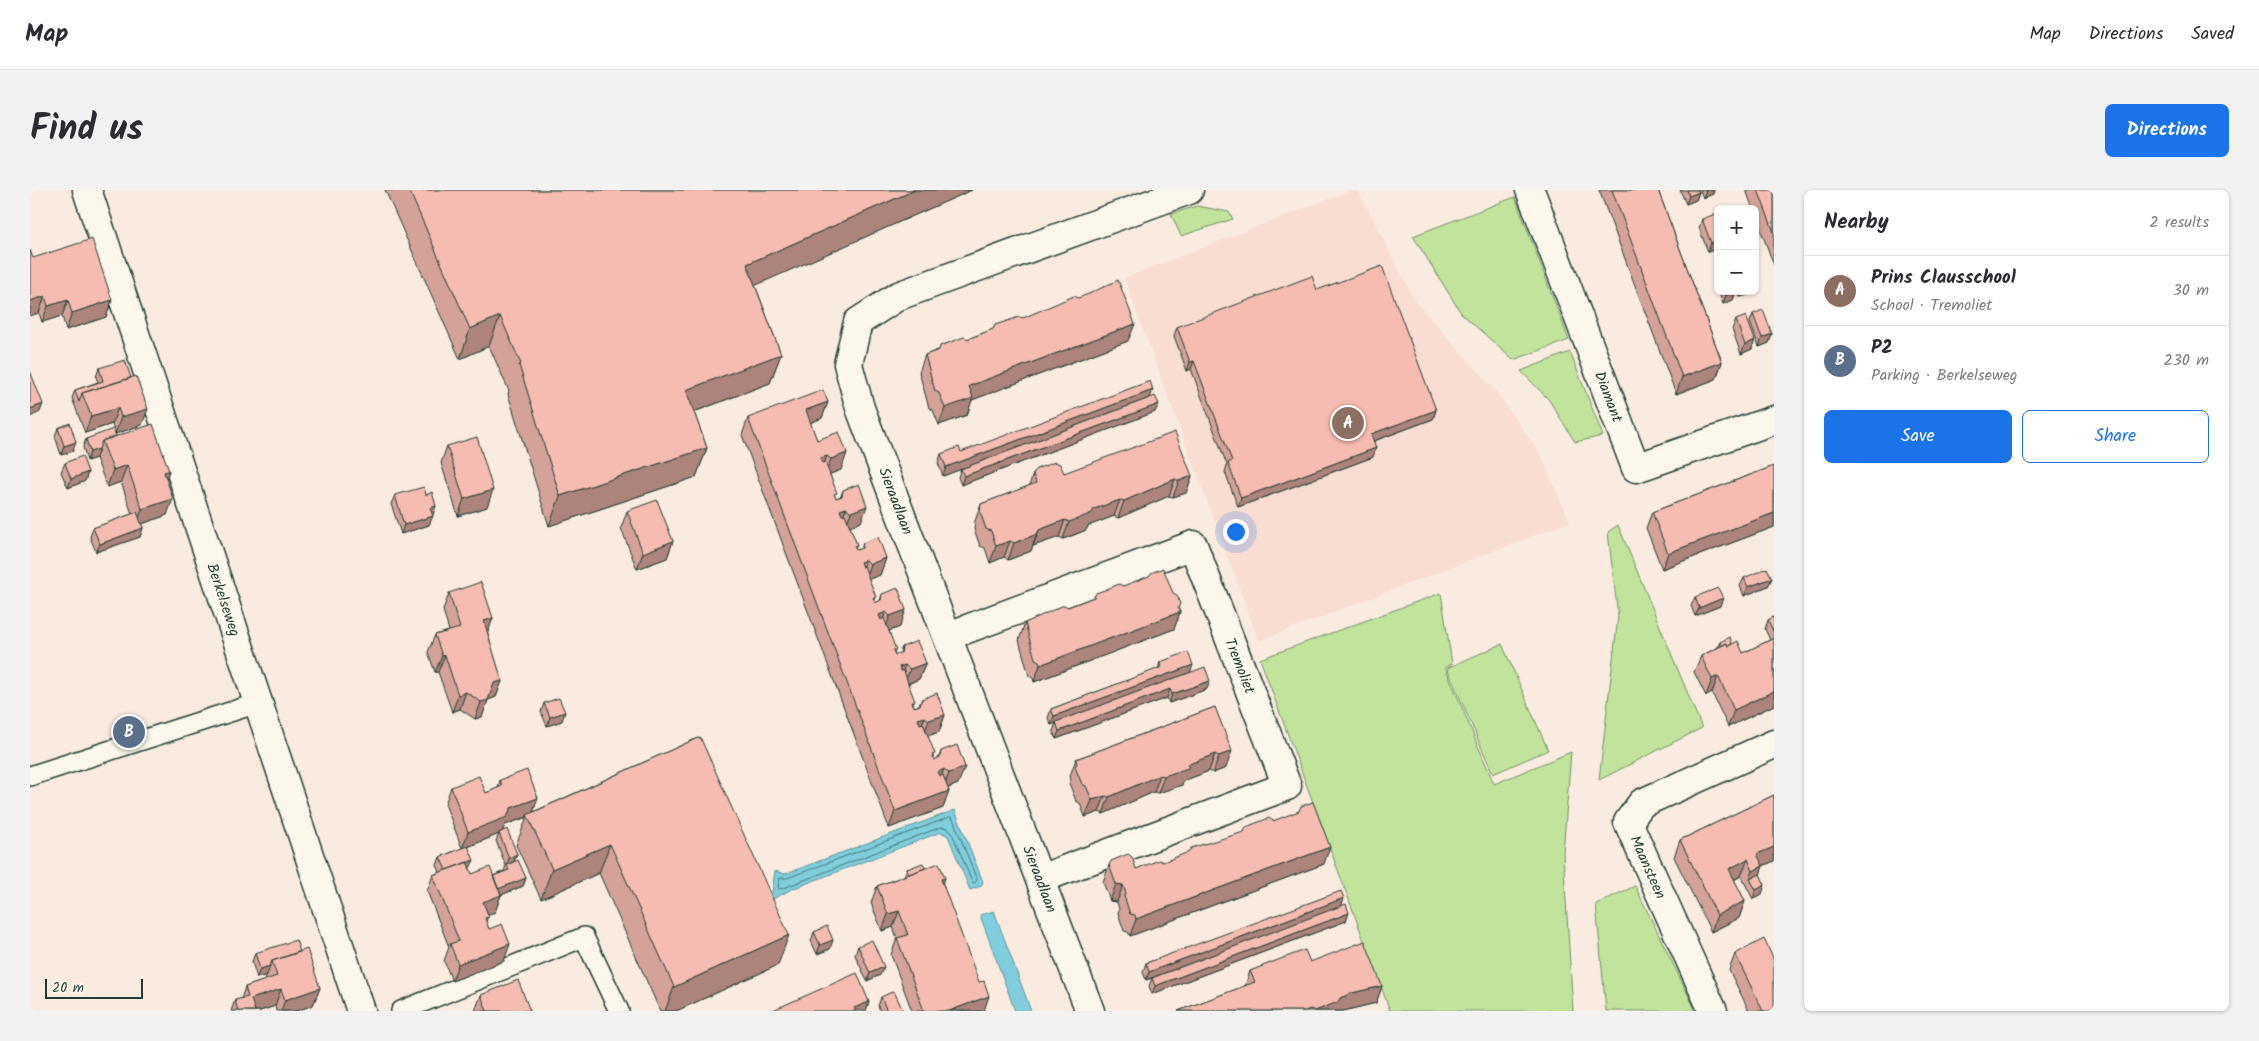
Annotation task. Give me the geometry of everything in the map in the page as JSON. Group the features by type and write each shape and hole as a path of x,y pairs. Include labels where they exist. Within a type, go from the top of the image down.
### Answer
{"street":[{"name":"Berkelseweg","path":"87,190 361,1011"},
{"name":"Sieraadlaan","path":"1090,1011 860,408 848,364 858,322 898,296 1189,190"},
{"name":"Diamant","path":"1530,190 1636,468 1774,420"},
{"name":"Tremoliet","path":"948,636 1193,545 1287,786 1040,879"},
{"name":"Maansteen","path":"1713,1011 1628,822 1642,802 1774,744"}],"lane":[{"path":"30,776 258,703"},
{"path":"401,1011 584,937 618,1011"}],"shaded area":[{"path":"1352,190 1358,190 1416,302 1495,390 1541,455 1570,522 1259,641 1124,278"}],"green space":[{"path":"1515,197 1569,340 1513,360 1461,313 1413,236"},
{"path":"1197,206 1229,212 1233,219 1181,236 1171,214"},
{"path":"1570,352 1603,436 1575,442 1549,400 1521,371"},
{"path":"1618,525 1702,728 1599,780 1618,616 1608,532"},
{"path":"1441,593 1452,664 1445,667 1494,784 1571,752 1563,853 1573,1011 1390,1011 1260,659"},
{"path":"1502,644 1548,750 1493,774 1447,668"},
{"path":"1635,886 1696,1011 1606,1011 1596,904"}],"water":[{"path":"955,810 983,882 981,886 970,890 948,836 941,832 792,889 771,900 775,871 785,874"},
{"path":"994,911 1031,1011 1015,1011 980,915"}],"building":[{"path":"409,190 915,190 747,264 781,354 686,390 707,448 560,496 519,365 521,364 500,316 470,329"},
{"path":"1612,190 1658,190 1722,362 1682,377"},
{"path":"1687,190 1698,190 1699,192 1689,196"},
{"path":"1758,190 1774,190 1774,232"},
{"path":"1714,214 1714,242 1711,243 1702,219"},
{"path":"92,239 112,300 72,313 68,300 48,306 45,296 30,301 30,250 33,258"},
{"path":"1382,266 1436,410 1371,434 1376,448 1241,498 1228,463 1232,461 1194,361 1190,362 1177,327 1312,276 1317,290"},
{"path":"1118,280 1135,324 969,386 973,398 945,408 939,393 935,391 925,355 939,350 940,346 964,337 968,339 993,329 995,325 1019,317 1023,318 1074,296 1078,298"},
{"path":"1763,310 1772,334 1762,338 1753,314"},
{"path":"1746,316 1755,340 1745,345 1736,320"},
{"path":"125,360 131,378 82,393 79,402 75,390 103,381 99,368"},
{"path":"30,371 43,404 30,409"},
{"path":"136,376 148,409 121,417 118,408 91,416 82,393"},
{"path":"1150,381 1153,390 946,467 941,454 959,447 961,452"},
{"path":"823,390 828,402 806,410 817,440 839,432 847,453 831,459 827,456 821,458 822,463 825,462 837,493 834,494 836,498 842,496 843,490 859,484 867,506 851,512 846,508 840,510 842,515 845,514 857,545 854,546 856,550 862,548 863,543 878,537 882,547 886,558 870,564 866,560 860,562 862,567 864,566 876,597 873,598 875,603 881,600 882,594 898,588 906,610 890,616 886,612 879,615 881,620 884,618 896,650 893,650 895,655 901,653 902,647 917,641 926,663 910,669 905,665 899,667 901,671 904,671 915,701 912,702 914,707 920,705 922,699 937,693 945,715 929,720 925,717 918,719 920,724 923,723 935,754 932,755 934,760 940,757 941,751 957,745 965,767 949,773 944,769 938,772 940,776 943,775 949,791 895,811 748,418"},
{"path":"1155,396 1159,404 964,476 961,469"},
{"path":"70,423 76,442 64,446 58,428"},
{"path":"153,424 169,471 164,472 173,499 142,509 127,465 113,470 102,441"},
{"path":"113,429 116,436 102,441 99,449 90,452 86,439"},
{"path":"1175,432 1192,476 1179,481 1175,479 1124,501 1120,500 1094,509 1092,513 1069,522 1065,520 1039,530 1037,534 1014,543 1010,541 996,546 991,531 986,529 980,512 981,504 1036,483 1033,474 1036,469 1055,462 1060,464 1064,473"},
{"path":"477,437 493,490 464,499 447,446"},
{"path":"82,456 88,472 71,479 65,463"},
{"path":"1774,466 1774,513 1668,553 1652,512"},
{"path":"424,487 426,495 432,492 436,506 430,508 433,516 404,525 395,495"},
{"path":"657,500 673,541 643,553 627,511"},
{"path":"137,512 143,528 100,544 93,528"},
{"path":"1163,568 1173,593 1177,595 1180,612 1040,665 1039,661 1035,659 1025,623 1064,605 1068,607 1094,597 1096,593 1119,584 1123,586 1149,576 1151,573"},
{"path":"1767,568 1772,578 1748,587 1744,578"},
{"path":"481,582 493,618 484,621 502,681 494,683 488,700 481,702 466,692 458,695 445,655 442,656 435,635 460,628 449,593"},
{"path":"1718,588 1723,598 1699,608 1695,597"},
{"path":"1774,617 1774,629 1773,631 1768,620"},
{"path":"1730,637 1732,644 1728,646 1727,643 1721,646 1720,642"},
{"path":"1774,638 1774,691 1734,710 1718,676 1712,679 1701,656 1727,643 1728,646 1738,641 1743,653"},
{"path":"1188,652 1193,665 1054,716 1051,709 1162,667 1160,662"},
{"path":"1205,667 1210,681 1172,694 1170,689 1059,731 1056,722"},
{"path":"559,698 565,712 550,717 544,703"},
{"path":"1215,707 1232,751 1219,756 1215,754 1189,764 1188,768 1164,776 1160,775 1109,797 1105,796 1092,800 1086,786 1082,784 1075,767 1076,759"},
{"path":"700,737 789,935 674,987 610,844 552,869 527,815"},
{"path":"527,770 538,798 511,808 507,817 468,832 451,787 479,776 486,793 502,786 500,780"},
{"path":"1774,795 1774,847 1757,854 1763,866 1753,871 1748,859 1729,869 1745,901 1717,915 1680,840"},
{"path":"1313,802 1330,847 1136,919 1135,915 1130,914 1124,896 1126,893 1123,885 1116,884 1109,865 1111,861 1128,854 1132,857 1136,869 1159,860 1163,862 1189,852 1191,848 1244,832 1246,827 1269,818 1273,821 1299,811 1301,806"},
{"path":"507,829 517,854 509,858 499,833"},
{"path":"468,846 474,860 446,870 440,857"},
{"path":"518,860 526,878 498,889 493,876 509,870 507,865"},
{"path":"467,862 472,874 490,867 501,895 483,902 489,917 485,918 489,929 502,924 510,944 458,964 450,944 459,941 433,875"},
{"path":"923,863 925,868 909,874 907,869"},
{"path":"939,863 945,878 941,879 979,982 984,981 989,996 949,1011 924,1011 897,938 908,935 899,911 888,914 877,886"},
{"path":"1760,874 1765,885 1756,890 1750,879"},
{"path":"1341,891 1344,898 1149,972 1146,963"},
{"path":"1346,904 1349,913 1155,986 1152,978"},
{"path":"827,926 833,940 820,945 814,932"},
{"path":"1764,939 1774,960 1774,1011 1763,1011 1735,954"},
{"path":"296,940 300,952 272,961 270,966 260,969 255,953"},
{"path":"872,940 884,967 870,973 858,946"},
{"path":"1365,941 1382,986 1352,993 1340,998 1338,1002 1315,1011 1310,1009 1305,1011 1178,1011 1255,982 1250,971 1278,960 1305,950 1310,962"},
{"path":"307,949 320,988 285,1000 281,989 251,999 255,1011 238,1011 235,1000 248,997 245,987 277,976 272,961"},
{"path":"857,973 869,1002 854,1008 856,1011 771,1011"},
{"path":"518,980 530,1011 487,1011 481,995"},
{"path":"894,991 903,1011 887,1011 881,997"}],"place":[{"name":"Prins Clausschool","path":"1348,423"},
{"name":"P2","path":"129,732"}]}
